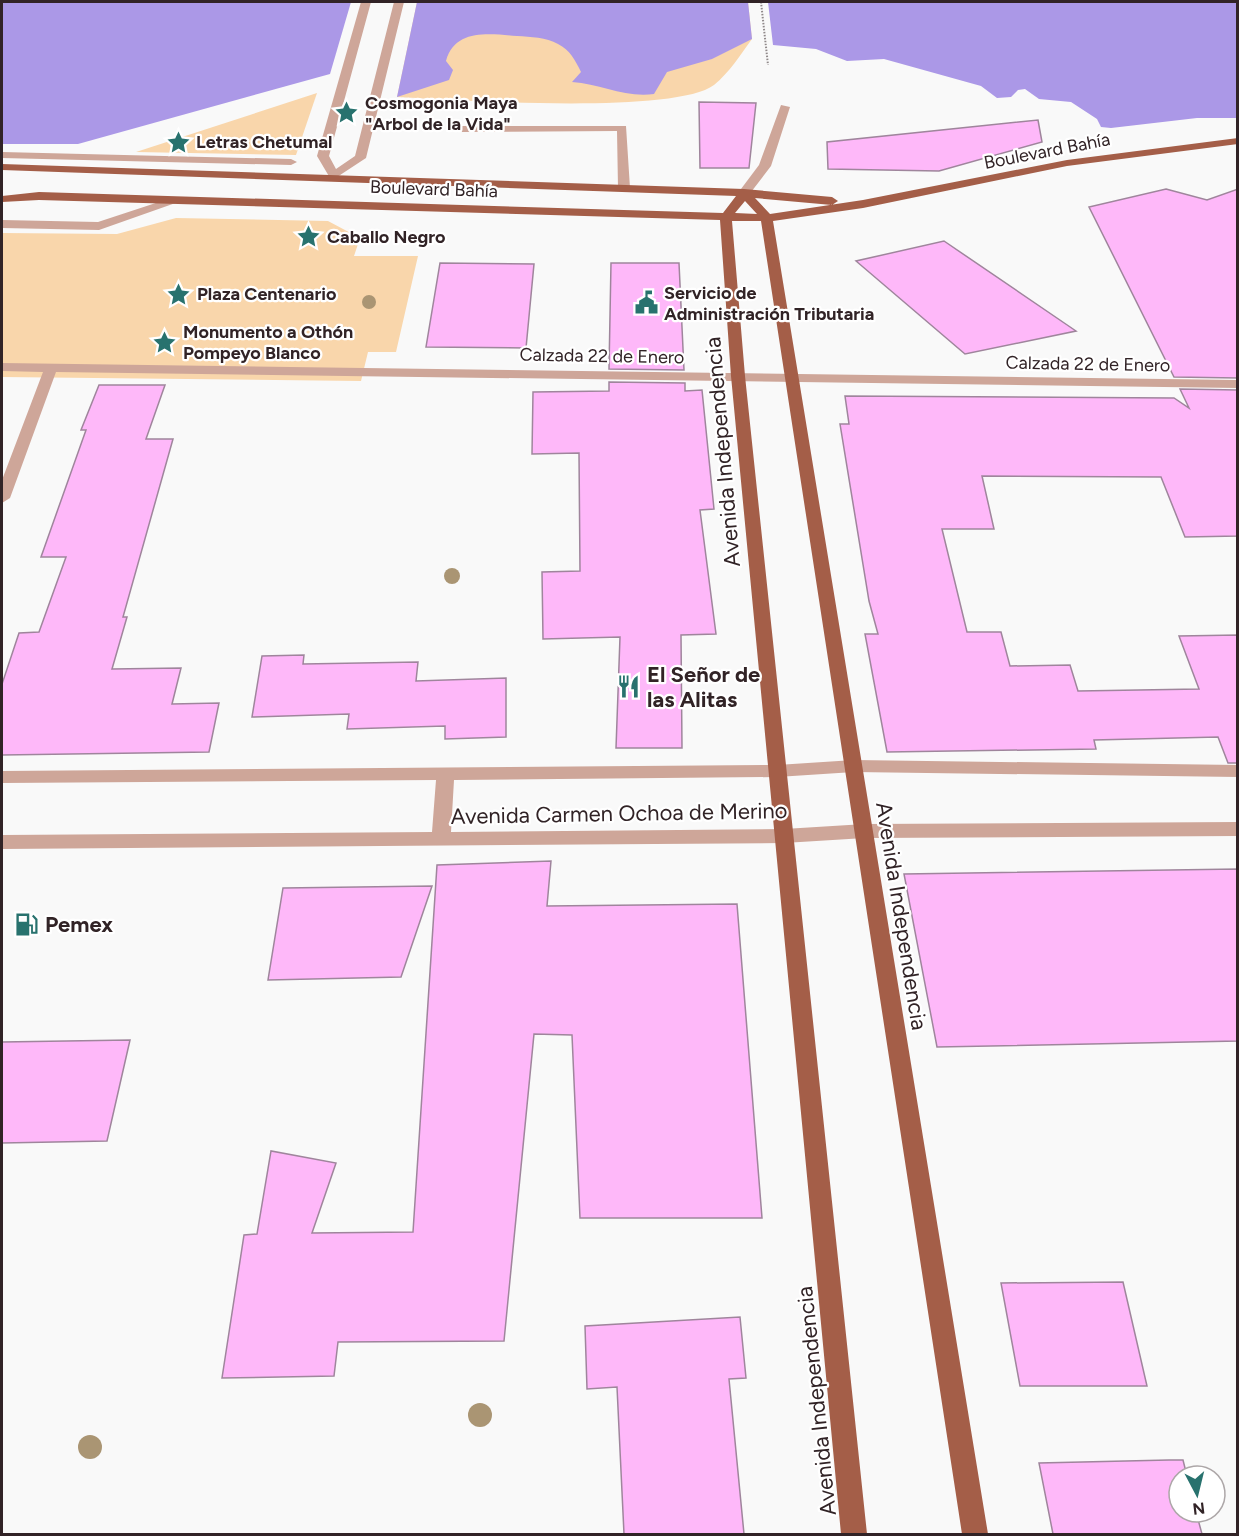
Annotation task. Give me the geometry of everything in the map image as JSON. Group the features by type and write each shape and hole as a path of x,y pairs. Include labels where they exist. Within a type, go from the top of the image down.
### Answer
{"main road":[{"name":"Boulevard Bahía","path":"2,199 39,196 324,203 767,218 863,204 1067,163 1238,141"},
{"name":"Boulevard Bahía","path":"2,167 334,176 744,193 863,204"},
{"path":"324,203 334,176"},
{"path":"726,218 744,193 767,218"},
{"name":"Avenida Independencia","path":"726,218 738,376 854,1534"},
{"name":"Avenida Independencia","path":"767,218 975,1534"}],"street":[{"path":"366,2 323,156 334,176 360,158 399,2"},
{"path":"744,193 765,166 785,107"},
{"path":"462,129 622,128 624,188"},
{"path":"2,155 291,162"},
{"path":"2,224 99,226 178,200"},
{"name":"Calzada 22 de Enero","path":"2,368 381,371 1238,384"},
{"path":"2,498 51,368"},
{"name":"Avenida Carmen Ochoa de Merino","path":"2,777 777,771 854,766 1238,771"},
{"path":"441,839 445,774"},
{"name":"Avenida Carmen Ochoa de Merino","path":"2,842 784,836 865,831 1238,829"}],"path":[{"path":"760,2 768,65"}],"shaded area":[{"path":"2,2 351,2 330,74 78,144 2,144"},
{"path":"417,2 748,2 752,39 714,85 691,94 656,100 562,103 397,97"},
{"path":"417,2 748,2 752,39 712,59 667,72 654,94 643,95 572,82 581,72 577,63 566,49 548,40 496,34 475,35 457,43 451,50 446,61 453,70 449,80 397,97"},
{"path":"768,2 1237,2 1237,118 1197,118 1111,128 1101,127 1097,119 1071,102 1039,99 1025,89 1018,90 1011,97 997,98 981,86 884,59 847,61 816,49 773,45"},
{"path":"317,93 296,155 136,152"},
{"path":"176,218 328,221 360,238 354,256 418,256 396,352 368,352 361,381 2,377 2,233 117,234"}],"building":[{"path":"699,102 756,103 749,168 700,168"},
{"path":"1038,120 1042,142 939,171 828,169 827,142"},
{"path":"1166,189 1207,200 1238,189 1238,378 1174,377 1089,207"},
{"path":"944,241 1076,331 965,354 856,261"},
{"path":"440,263 534,264 526,348 426,347"},
{"name":"Servicio de Administración Tributaria","path":"611,263 679,263 684,370 609,369"},
{"path":"609,382 685,383 685,391 702,390 714,509 700,510 716,634 681,635 682,748 616,748 620,637 543,639 542,572 580,571 579,453 532,454 533,392 609,391"},
{"path":"99,385 165,385 146,439 173,439 123,617 127,617 112,669 181,668 172,704 219,703 209,752 2,755 2,684 19,633 39,632 66,557 41,557 86,430 81,430"},
{"path":"1180,389 1238,390 1238,536 1185,537 1161,477 982,476 994,529 942,529 967,632 1001,632 1010,666 1070,665 1078,691 1199,689 1179,636 1238,635 1238,763 1228,763 1218,737 1094,740 1096,749 887,752 865,634 878,634 869,601 840,424 849,424 845,396 1174,398 1189,408"},
{"path":"304,655 303,664 418,662 416,681 506,678 506,737 445,739 445,726 347,729 349,714 252,717 262,656"},
{"path":"551,861 547,906 737,904 762,1218 580,1218 572,1035 534,1034 504,1341 338,1342 334,1376 222,1378 244,1235 257,1234 271,1151 336,1163 312,1233 413,1232 437,865"},
{"path":"1238,869 1238,1041 937,1047 904,874"},
{"path":"432,886 401,977 268,980 283,888"},
{"path":"130,1040 107,1141 2,1143 2,1042"},
{"path":"1123,1282 1147,1386 1020,1386 1001,1283"},
{"path":"740,1317 746,1378 729,1379 744,1534 624,1534 617,1387 587,1389 585,1326"},
{"path":"1183,1460 1184,1464 1167,1464 1167,1524 1199,1524 1202,1534 1053,1534 1039,1463"}],"place":[{"name":"Cosmogonia Maya \"Arbol de la Vida\"","path":"347,113"},
{"name":"Letras Chetumal","path":"178,142"},
{"name":"Caballo Negro","path":"309,237"},
{"name":"Plaza Centenario","path":"179,294"},
{"name":"Servicio de Administración Tributaria","path":"646,303"},
{"name":"Monumento a Othón Pompeyo Blanco","path":"165,342"},
{"name":"El Señor de las Alitas","path":"629,687"},
{"name":"Pemex","path":"27,924"}]}
